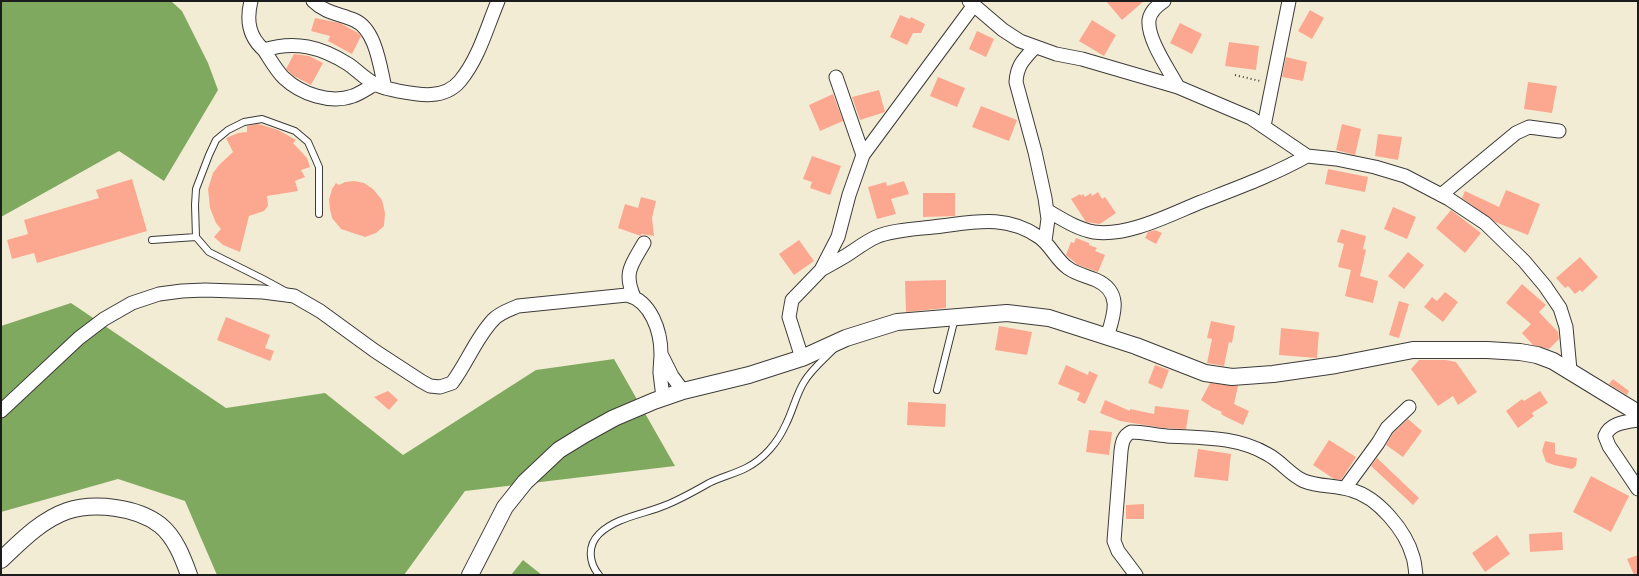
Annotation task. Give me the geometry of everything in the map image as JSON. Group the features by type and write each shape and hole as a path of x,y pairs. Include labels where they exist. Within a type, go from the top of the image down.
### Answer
{"street":[{"path":"251,1 248,23 252,36 264,50 282,77 293,86 319,96 337,99 352,96 380,86"},
{"path":"313,1 327,11 354,20 367,29 373,43 380,86"},
{"path":"264,50 289,45 314,48 347,64 380,86 420,95 442,93 460,82 474,58 498,1"},
{"path":"1164,1 1158,5 1149,19 1149,29 1160,55 1178,87"},
{"path":"1264,126 1289,1"},
{"path":"802,358 789,317 792,300 821,270 838,237 849,195 863,155 971,3 1003,30 1020,41 1036,47 1178,87 1251,118 1307,156 1336,159 1375,167 1405,176 1441,195 1485,223 1524,261 1545,286 1560,308 1566,327 1570,370"},
{"path":"1036,47 1020,64 1016,82 1035,152 1048,210 1045,241"},
{"path":"836,77 863,155"},
{"path":"1441,195 1516,133 1529,128 1559,131"},
{"path":"1048,210 1071,225 1086,230 1095,232 1121,231 1153,221 1266,177 1307,156"},
{"path":"821,270 878,236 910,229 972,221 1004,222 1020,227 1045,241 1066,267 1096,280 1109,289 1113,295 1114,314 1107,337"},
{"path":"644,243 630,267 628,277 629,285 634,297 651,313 657,328 661,354 660,374 663,398"},
{"path":"1,411 79,338 104,319 132,303 159,294 198,290 263,292 294,296 320,311 421,382 430,386 440,387 452,383 479,339 494,319 504,312 518,306 533,304 562,303 622,295 634,297"},
{"path":"471,575 505,507 539,468 559,450 614,418 663,398 683,391 748,375 802,358 846,338 897,322 1007,313 1030,314 1049,318 1142,348 1205,373 1232,377 1273,374 1336,365 1413,350 1487,350 1520,352 1537,355 1553,361 1638,413"},
{"path":"661,354 672,376 683,391"},
{"path":"1345,488 1378,443 1387,428 1409,407"},
{"path":"1638,420 1618,424 1607,432 1605,436 1609,446 1638,489"},
{"path":"1136,575 1116,549 1114,541 1121,451 1126,435 1131,432 1165,436 1209,437 1244,444 1268,454 1302,480 1318,486 1345,488 1359,493 1392,520 1407,543 1413,557 1416,575"},
{"path":"1,560 42,524 67,511 92,507 115,508 142,515 160,525 172,539 184,562 188,575"}],"lane":[{"path":"294,296 209,252 196,237 196,190 216,140 228,130 244,122 262,119 295,131 308,142 319,167 319,214"},
{"path":"152,240 196,237"},
{"path":"937,390 955,317"},
{"path":"599,575 592,562 590,553 594,541 600,534 610,526 628,517 650,511 686,497 710,483 746,468 761,458 776,443 804,382 819,363 846,338"}],"path":[{"path":"1235,75 1260,81 1260,87"}],"green space":[{"path":"1,1 171,1 182,11 208,63 218,90 164,181 119,151 1,217"},
{"path":"71,303 226,408 325,393 403,455 536,370 614,359 675,466 465,491 404,575 217,575 185,501 118,479 1,512 1,326"},
{"path":"523,560 542,575 511,575"}],"building":[{"path":"1106,1 1144,1 1122,20"},
{"path":"1310,10 1324,18 1312,39 1298,31"},
{"path":"900,15 910,19 911,17 925,24 921,33 913,33 907,45 890,37"},
{"path":"315,18 340,23 358,33 361,36 352,54 328,41 330,36 311,31"},
{"path":"1092,20 1116,35 1104,56 1079,41"},
{"path":"1180,23 1202,34 1192,54 1170,43"},
{"path":"977,31 994,39 986,57 969,49"},
{"path":"1229,42 1259,46 1256,70 1225,66"},
{"path":"294,54 309,56 323,63 311,85 294,76 286,69"},
{"path":"1286,57 1307,62 1303,81 1282,77"},
{"path":"938,77 965,88 957,107 930,96"},
{"path":"1528,82 1557,86 1552,113 1524,109"},
{"path":"879,90 885,112 860,120 852,97"},
{"path":"833,94 843,121 820,131 809,105"},
{"path":"981,106 1017,120 1009,141 972,127"},
{"path":"257,124 278,130 296,140 293,143 307,158 310,167 301,170 305,177 295,181 298,191 267,196 268,206 264,211 249,216 240,252 223,245 214,237 221,229 216,223 210,208 208,189 213,173 233,152 226,138 238,133 247,132 247,126"},
{"path":"1342,124 1361,129 1355,155 1336,150"},
{"path":"1378,134 1402,137 1398,160 1375,156"},
{"path":"812,156 841,166 830,195 810,188 812,182 803,179"},
{"path":"1328,169 1368,177 1365,192 1325,184"},
{"path":"132,179 147,231 37,263 34,253 12,259 7,240 28,234 24,220 99,198 96,190"},
{"path":"354,181 364,183 373,189 382,200 385,213 384,226 376,233 365,237 341,229 332,218 330,209 329,200 332,189 336,183 339,185 345,182"},
{"path":"904,181 909,194 891,199 896,214 877,219 868,187 886,182 887,186"},
{"path":"1506,190 1540,204 1528,235 1495,222 1462,198 1465,191 1499,207"},
{"path":"1098,192 1102,199 1105,197 1116,213 1100,224 1086,222 1071,199 1080,194 1081,196 1083,194 1085,197 1091,193 1092,196"},
{"path":"923,193 955,193 955,216 923,217"},
{"path":"641,197 656,201 652,218 654,236 641,234 641,236 618,228 625,204 638,208"},
{"path":"1393,207 1416,217 1407,239 1384,229"},
{"path":"1451,210 1481,233 1465,253 1436,228"},
{"path":"1341,229 1366,236 1363,249 1366,250 1360,276 1378,281 1373,303 1345,296 1351,270 1338,267 1344,244 1337,242"},
{"path":"1155,230 1162,233 1156,244 1145,238 1148,232"},
{"path":"1076,238 1089,243 1089,245 1097,248 1095,251 1105,255 1098,272 1078,265 1066,255 1071,242 1074,243"},
{"path":"799,240 814,261 794,275 779,254"},
{"path":"1408,252 1424,265 1404,289 1388,276"},
{"path":"1580,257 1598,277 1582,292 1580,290 1575,294 1568,286 1565,288 1556,278"},
{"path":"946,280 946,308 906,312 905,281"},
{"path":"1522,284 1546,305 1539,312 1558,332 1559,339 1549,349 1533,345 1522,333 1531,324 1506,303"},
{"path":"1445,292 1458,302 1443,322 1424,307 1432,297 1437,301"},
{"path":"1399,301 1409,304 1399,338 1389,335"},
{"path":"226,317 270,335 265,348 274,351 270,361 217,340"},
{"path":"1211,321 1235,326 1232,343 1229,342 1224,366 1207,363 1212,339 1207,338"},
{"path":"999,326 1032,332 1027,355 995,350"},
{"path":"1281,328 1319,332 1317,358 1279,355"},
{"path":"1419,360 1446,360 1456,362 1477,392 1458,405 1453,396 1438,406 1411,369"},
{"path":"1066,365 1088,375 1089,371 1098,375 1085,404 1077,400 1080,393 1058,384"},
{"path":"1155,365 1169,370 1162,389 1148,383"},
{"path":"1613,379 1629,391 1627,395 1609,384"},
{"path":"1210,383 1238,386 1234,404 1249,411 1243,425 1226,417 1221,414 1222,412 1201,400"},
{"path":"388,391 398,400 389,410 374,397"},
{"path":"1540,391 1548,403 1532,413 1534,416 1518,428 1506,411 1522,399 1524,401"},
{"path":"1105,400 1130,411 1130,409 1154,414 1155,406 1189,410 1186,429 1163,428 1120,421 1100,413"},
{"path":"908,402 946,404 945,427 907,425"},
{"path":"1408,419 1422,431 1403,457 1386,445 1393,433"},
{"path":"1089,430 1112,432 1109,455 1086,452"},
{"path":"1329,440 1356,457 1341,480 1334,479 1313,465"},
{"path":"1545,441 1555,443 1555,454 1577,458 1576,466 1572,469 1546,462 1542,451"},
{"path":"1198,449 1231,454 1228,481 1194,477"},
{"path":"1377,458 1419,498 1413,505 1371,466"},
{"path":"1591,476 1629,496 1611,532 1573,512"},
{"path":"1144,504 1144,519 1126,519 1126,505"},
{"path":"1562,532 1563,550 1530,552 1529,534"},
{"path":"1497,535 1510,554 1485,572 1472,553"},
{"path":"1638,555 1638,575 1634,575 1627,559"}]}
